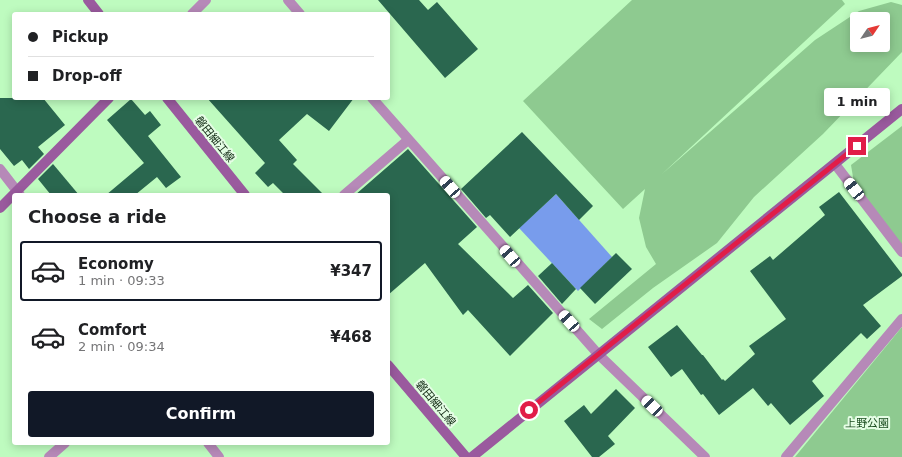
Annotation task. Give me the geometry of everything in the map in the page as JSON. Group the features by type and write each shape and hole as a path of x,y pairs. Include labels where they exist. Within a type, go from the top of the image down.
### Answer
{"street":[{"path":"88,0 97,12"},
{"path":"194,12 206,0"},
{"path":"288,0 298,12"},
{"path":"0,169 18,193 107,100"},
{"name":"磐田細江線","path":"169,100 243,193"},
{"path":"374,100 598,354 705,457"},
{"path":"472,457 902,109"},
{"path":"346,193 408,140"},
{"path":"835,164 902,252"},
{"path":"0,208 12,198"},
{"path":"786,457 902,319"},
{"name":"磐田細江線","path":"390,367 466,457"},
{"path":"49,457 63,445"},
{"path":"210,445 219,457"}],"green space":[{"path":"632,0 842,0 845,4 662,174 815,40 850,17 850,52 890,52 890,12 857,12 891,2 902,5 902,52 823,134 754,197 717,243 653,288 602,329 589,319 656,264 646,247 639,218 645,189 623,209 523,101"},
{"path":"902,126 902,245 854,183 851,165"},
{"name":"上野公園","path":"902,327 902,457 795,457"}],"water":[{"path":"556,194 612,257 578,291 519,228"}],"building":[{"path":"378,0 419,0 428,10 437,2 478,49 445,78 390,14 390,12"},
{"path":"0,98 12,98 12,100 45,100 65,125 38,147 44,154 29,169 22,160 14,166 0,149"},
{"path":"130,100 132,100 145,115 150,111 161,125 148,136 181,177 166,188 157,177 137,193 108,193 144,163 107,120"},
{"path":"209,100 352,100 329,131 307,114 279,140 297,160 293,164 322,193 283,193 273,183 268,187 255,173 265,163"},
{"path":"522,132 593,206 579,220 556,194 510,237 490,215 486,218 461,189"},
{"path":"408,149 477,227 458,244 513,298 528,285 553,313 510,356 468,310 463,315 425,263 390,293 390,193 357,193"},
{"path":"53,164 77,193 49,193 38,179"},
{"path":"839,192 902,274 902,276 863,305 881,326 867,339 861,333 812,381 824,396 790,425 771,403 768,406 753,388 719,415 703,394 701,395 682,369 671,377 648,347 677,325 722,380 723,379 725,381 755,354 749,346 786,319 750,271 770,256 773,260 825,215 819,207"},
{"path":"616,253 632,269 595,304 580,288"},
{"path":"552,263 576,289 562,304 538,276"},
{"path":"616,389 635,408 608,436 615,444 599,457 592,457 564,421 584,405 591,414"}],"route":[{"path":"529,410 857,146"}]}
